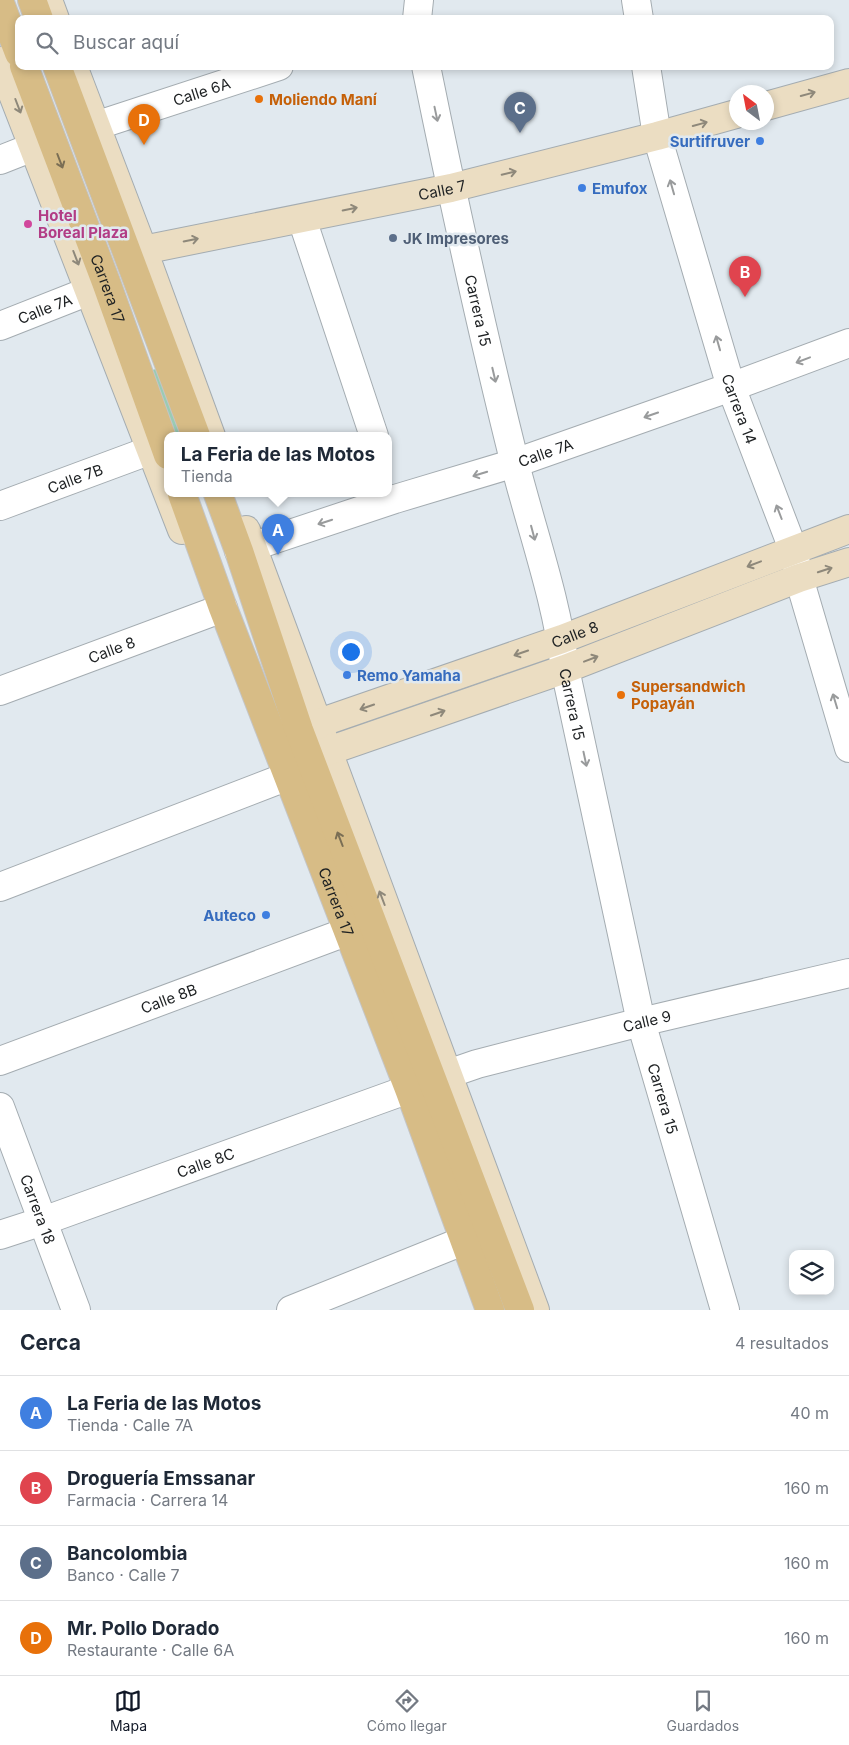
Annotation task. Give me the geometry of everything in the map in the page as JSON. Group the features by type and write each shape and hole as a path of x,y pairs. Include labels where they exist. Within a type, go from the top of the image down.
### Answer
{"main road":[{"path":"32,0 38,15"},
{"path":"48,0 54,15"},
{"path":"0,3 15,42"},
{"path":"0,61 89,291 160,453"},
{"name":"Carrera 17","path":"26,70 106,282 160,453"},
{"name":"Carrera 17","path":"59,70 194,432"},
{"path":"74,70 210,432"},
{"path":"774,104 849,83"},
{"name":"Calle 7","path":"143,250 451,188 729,116"},
{"path":"176,497 278,780 338,935 404,1091 480,1310"},
{"name":"Carrera 17","path":"183,497 218,609 490,1310"},
{"name":"Carrera 17","path":"219,497 245,549"},
{"name":"Carrera 17","path":"233,497 245,549 520,1310"},
{"name":"Calle 8","path":"308,727 562,639 849,529"},
{"name":"Calle 8","path":"318,755 565,669 799,578 849,562"},
{"name":"Carrera 17","path":"318,755 448,1074 535,1310"}],"street":[{"path":"417,15 419,0"},
{"path":"636,0 638,15"},
{"name":"Calle 6A","path":"95,126 267,70"},
{"name":"Carrera 15","path":"427,70 451,188 515,463 562,639 565,669 641,1022 725,1310"},
{"name":"Carrera 14","path":"647,70 656,136 731,387 793,549 799,578 849,748"},
{"path":"0,160 33,147"},
{"path":"302,219 373,432"},
{"name":"Calle 7A","path":"0,326 89,291"},
{"name":"Calle 7A","path":"392,489 515,463 731,387 849,343"},
{"name":"Calle 7B","path":"0,506 160,453"},
{"name":"Calle 7A","path":"245,549 372,497"},
{"name":"Calle 8","path":"0,691 218,609"},
{"path":"0,888 278,780"},
{"name":"Calle 8B","path":"0,1060 338,935"},
{"name":"Calle 9","path":"448,1074 477,1064 641,1022 849,973"},
{"name":"Calle 8C","path":"0,1235 404,1091"},
{"name":"Carrera 18","path":"0,1108 76,1310"},
{"path":"291,1310 458,1243"}],"green space":[{"path":"165,367 189,432 166,432 143,372"}],"place":[{"name":"Moliendo Maní","path":"259,99"},
{"name":"Bancolombia","path":"520,133"},
{"name":"Surtifruver","path":"760,141"},
{"name":"Mr. Pollo Dorado","path":"144,145"},
{"name":"Emufox","path":"582,188"},
{"name":"Hotel Boreal Plaza","path":"28,224"},
{"name":"JK Impresores","path":"393,238"},
{"name":"Droguería Emssanar","path":"745,297"},
{"name":"La Feria de las Motos","path":"278,555"},
{"name":"Remo Yamaha","path":"347,675"},
{"name":"Supersandwich Popayán","path":"621,695"},
{"name":"Auteco","path":"266,915"}]}
